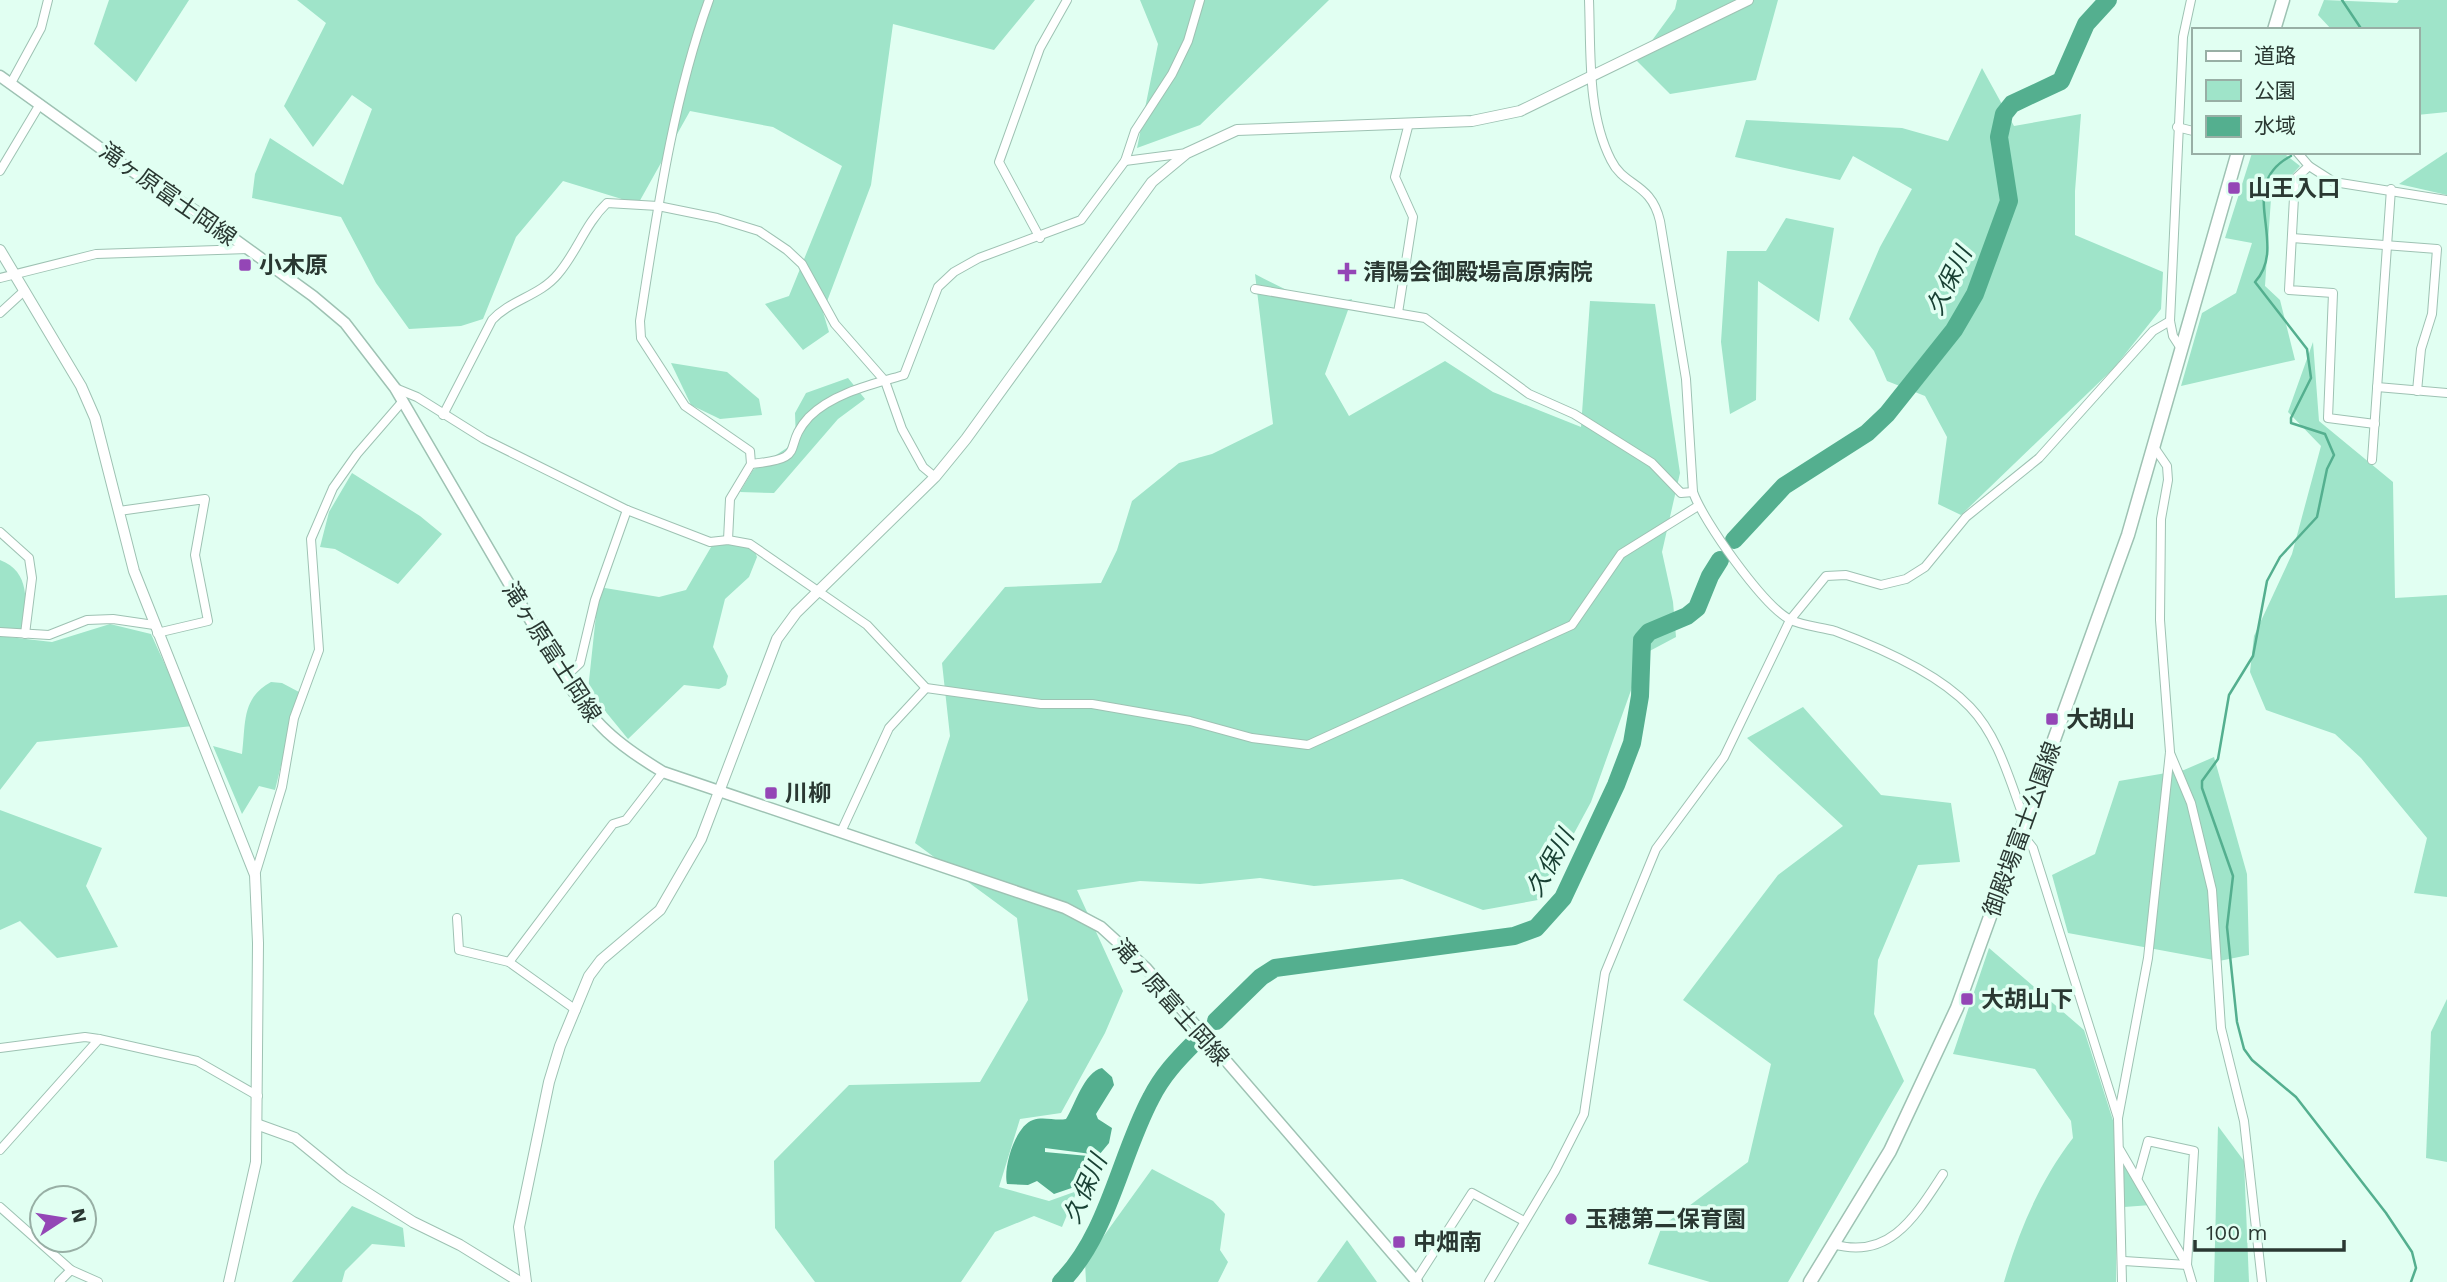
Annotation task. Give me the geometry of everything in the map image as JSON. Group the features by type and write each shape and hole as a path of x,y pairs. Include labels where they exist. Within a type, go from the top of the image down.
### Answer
{"main road":[{"path":"2275,28 2283,0"},
{"name":"滝ヶ原富士岡線","path":"0,76 248,249 345,323 395,388 564,678 590,717 607,734 663,772 1065,908 1101,927 1146,968 1417,1281"},
{"name":"御殿場富士公園線","path":"1810,1282 1890,1151 1957,1008 2105,602 2154,447 2237,154"}],"street":[{"path":"11,83 41,28 48,0"},
{"path":"709,0 684,81 658,206 640,321 641,338 685,406 750,451 751,464 730,499 728,540"},
{"path":"1040,238 999,162 1040,48 1067,0"},
{"path":"751,464 780,461 792,452 808,418 835,398 904,374 938,287 954,272 979,258 1040,238 1081,220 1125,161 1135,131 1172,74 1188,41 1200,0"},
{"path":"1589,0 1592,76 1600,134 1612,163 1656,203 1686,379 1693,492 1698,506 1738,564 1775,608 1790,620 1838,632 1912,666 1969,706 1994,738 2023,827 2033,848 2109,1081 2118,1118 2124,1261 2122,1282"},
{"path":"526,1282 519,1227 524,1202 549,1082 589,976 601,960 645,924 669,898 702,839 778,639 796,613 935,477 1152,182 1186,153 1237,130 1472,121 1520,111 1748,0"},
{"path":"2182,350 2173,336 2170,321 2177,127 2183,37 2190,0"},
{"path":"0,171 40,104"},
{"path":"1398,313 1413,217 1395,177 1409,123"},
{"path":"2177,127 2192,131"},
{"path":"1125,161 1186,153"},
{"path":"2299,154 2309,166 2333,182 2391,189 2447,200"},
{"path":"2309,166 2295,179 2289,290 2333,293 2329,418 2375,424"},
{"path":"2372,460 2391,189"},
{"path":"443,415 492,320 501,310 535,293 558,275 593,217 607,203 658,206 717,218 759,232 787,250 802,264 835,324 885,381 902,429 923,467 935,477"},
{"path":"2292,238 2437,248 2432,314 2421,349 2417,391"},
{"path":"0,278 96,254 248,249"},
{"path":"0,250 81,386 95,418 134,571 155,629 227,798 255,875"},
{"path":"1255,289 1425,318 1530,394 1574,414 1652,463 1681,492 1693,492"},
{"path":"0,313 24,291"},
{"path":"1489,1282 1555,1171 1584,1114 1605,973 1644,874 1666,833 1724,757 1790,620 1826,576 1846,575 1881,584 1906,579 1925,567 1966,517 2039,458 2153,331 2170,321"},
{"path":"2377,387 2447,393"},
{"path":"395,388 417,397 443,415 627,510 710,542 728,540 750,544 867,625 926,688 1041,704 1092,704 1190,722 1252,738 1308,745 1572,625 1620,554 1698,506"},
{"path":"229,1282 256,1162 259,1125 255,875 282,788 294,718 319,650 311,539 333,488 357,454 402,402"},
{"path":"2118,1118 2148,958 2170,752 2160,620 2161,519 2168,480 2167,466 2154,447"},
{"path":"0,632 49,635 87,620 113,619 155,629 208,621 195,555 205,499 119,511"},
{"path":"564,678 580,663 595,600 627,510"},
{"path":"0,532 29,558 32,578 25,634"},
{"path":"841,832 889,728 926,688"},
{"path":"2170,752 2191,803 2211,890 2221,1028 2244,1121 2262,1282"},
{"path":"509,962 613,824 626,820 663,772"},
{"path":"457,918 459,950 509,962 576,1010"},
{"path":"0,1048 85,1037 99,1039 197,1060 258,1096"},
{"path":"0,1150 99,1039"},
{"path":"259,1125 295,1138 344,1178 412,1222 460,1245 520,1282"},
{"path":"2138,1177 2148,1141 2194,1151 2187,1265"},
{"path":"2120,1150 2187,1265 2191,1282"},
{"path":"1833,1244 1852,1250 1868,1247 1900,1232 1914,1218 1943,1174"},
{"path":"1417,1281 1472,1193 1524,1221"},
{"path":"0,1207 71,1270 98,1282"},
{"path":"2124,1261 2187,1265"},
{"path":"59,1282 71,1270"}],"green space":[{"path":"109,0 189,0 136,82 94,44"},
{"path":"297,0 1035,0 994,50 893,24 871,185 823,312 829,332 803,350 765,304 789,296 842,166 773,127 690,111 638,204 563,181 516,237 483,319 461,326 409,329 376,283 341,217 252,198 255,174 270,138 343,185 372,109 352,95 313,147 284,106 326,23"},
{"path":"1140,0 1329,0 1200,125 1137,148 1158,44"},
{"path":"1677,0 1778,0 1756,80 1670,94 1637,61 1675,9"},
{"path":"2324,0 2397,3 2399,0 2447,0 2447,112 2419,115 2419,28 2330,28 2318,15"},
{"path":"1982,68 2014,126 2081,114 2075,191 2075,235 2163,272 2161,309 2114,368 1961,515 1938,504 1947,437 1925,396 1887,381 1874,351 1849,319 1880,247 1912,189 1853,156 1840,180 1735,157 1746,120 1902,128 1948,141"},
{"path":"2447,152 2447,195 2399,184"},
{"path":"2252,154 2286,155 2300,166 2285,182 2272,184 2265,286 2280,300 2295,360 2181,386 2202,313 2236,293 2252,243 2225,238"},
{"path":"1786,218 1834,228 1819,322 1758,281 1756,400 1730,414 1721,342 1727,251 1766,251"},
{"path":"1255,274 1302,296 1326,301 1352,299 1325,374 1349,416 1445,361 1493,392 1581,427 1590,301 1655,304 1680,473 1662,552 1673,602 1676,637 1644,654 1591,802 1538,900 1483,910 1402,879 1314,886 1260,878 1200,884 1140,881 1077,890 1123,991 1105,1033 1061,1113 1020,1119 999,1187 1049,1201 1077,1191 1062,1227 1034,1216 995,1232 961,1282 815,1282 775,1228 774,1161 849,1085 980,1082 1028,1000 1017,918 915,843 950,736 942,663 1005,587 1101,583 1117,550 1132,501 1179,463 1212,454 1273,424"},
{"path":"2313,342 2319,421 2393,482 2395,598 2447,595 2447,897 2414,893 2427,838 2361,758 2335,734 2266,710 2250,672 2254,636 2292,554 2321,446 2288,412"},
{"path":"671,363 727,372 759,399 762,415 720,419 691,405"},
{"path":"848,378 865,399 838,419 774,493 740,492 753,470 796,442 795,413 806,393"},
{"path":"352,473 420,516 442,534 398,584 335,549 320,547 329,512"},
{"path":"714,542 753,546 757,557 749,577 725,599 713,647 728,676 726,685 719,689 684,685 628,739 588,690 599,587 659,597 686,590"},
{"path":"0,560 10,565 22,580 25,599 24,630 0,632"},
{"path":"110,624 151,634 193,726 37,742 0,790 0,636 52,642"},
{"path":"271,682 282,683 299,692 275,790 259,786 242,814 213,746 242,754 250,704 261,688"},
{"path":"1803,707 1881,795 1951,803 1960,862 1918,865 1878,960 1874,1014 1904,1081 1788,1282 1710,1282 1648,1264 1662,1226 1748,1162 1771,1064 1683,1000 1778,875 1843,826 1747,738"},
{"path":"2214,757 2247,874 2249,955 2219,961 2068,933 2052,875 2095,854 2119,781 2184,770"},
{"path":"0,810 102,848 86,886 118,947 57,958 20,921 0,930"},
{"path":"1989,948 2084,1030 2117,1133 2116,1282 2004,1282 2032,1207 2050,1171 2073,1138 2071,1121 2035,1069 1953,1054"},
{"path":"2447,999 2447,1162 2426,1158 2431,1032"},
{"path":"2218,1126 2244,1161 2249,1282 2214,1282"},
{"path":"2122,1156 2151,1205 2124,1207"},
{"path":"1152,1169 1213,1201 1225,1214 1220,1250 1228,1262 1218,1282 1086,1282 1085,1262"},
{"path":"352,1206 403,1228 405,1247 372,1244 345,1271 342,1282 292,1282"},
{"path":"1347,1240 1377,1282 1317,1282"}],"water":[{"path":"1102,1068 1112,1077 1114,1085 1096,1114 1098,1119 1112,1128 1109,1143 1099,1155 1045,1148 1045,1152 1099,1157 1100,1171 1095,1180 1054,1194 1037,1181 1028,1185 1007,1184 1009,1158 1021,1130 1037,1119 1066,1119 1085,1082"}],"waterway":[{"name":"久保川","path":"1734,540 1784,486 1867,433 1887,414 1954,330 1975,294 2009,201 1999,137 2004,114 2012,104 2061,81 2086,24 2108,0"},
{"path":"2342,0 2361,28"},
{"path":"2291,156 2275,168 2266,183 2264,199 2267,250 2264,267 2255,282 2307,349 2311,378 2291,423 2325,434 2334,455 2327,469 2317,517 2280,557 2267,581 2253,656 2229,695 2218,759 2202,781 2202,788 2233,876 2227,927 2237,1022 2244,1049 2252,1060 2296,1097 2386,1213 2412,1252 2416,1268 2411,1282"},
{"name":"久保川","path":"1216,1021 1261,977 1275,968 1514,936 1536,928 1563,898 1616,785 1632,743 1640,696 1642,640 1649,632 1687,616 1697,608 1710,576 1720,560"},
{"name":"久保川","path":"1061,1282 1091,1242 1155,1090 1194,1043"}],"place":[{"name":"山王入口","path":"2234,188"},
{"name":"小木原","path":"245,265"},
{"name":"清陽会御殿場高原病院","path":"1347,272"},
{"name":"大胡山","path":"2052,719"},
{"name":"川柳","path":"771,793"},
{"name":"大胡山下","path":"1967,999"},
{"name":"玉穂第二保育園","path":"1571,1219"},
{"name":"中畑南","path":"1399,1242"}]}
